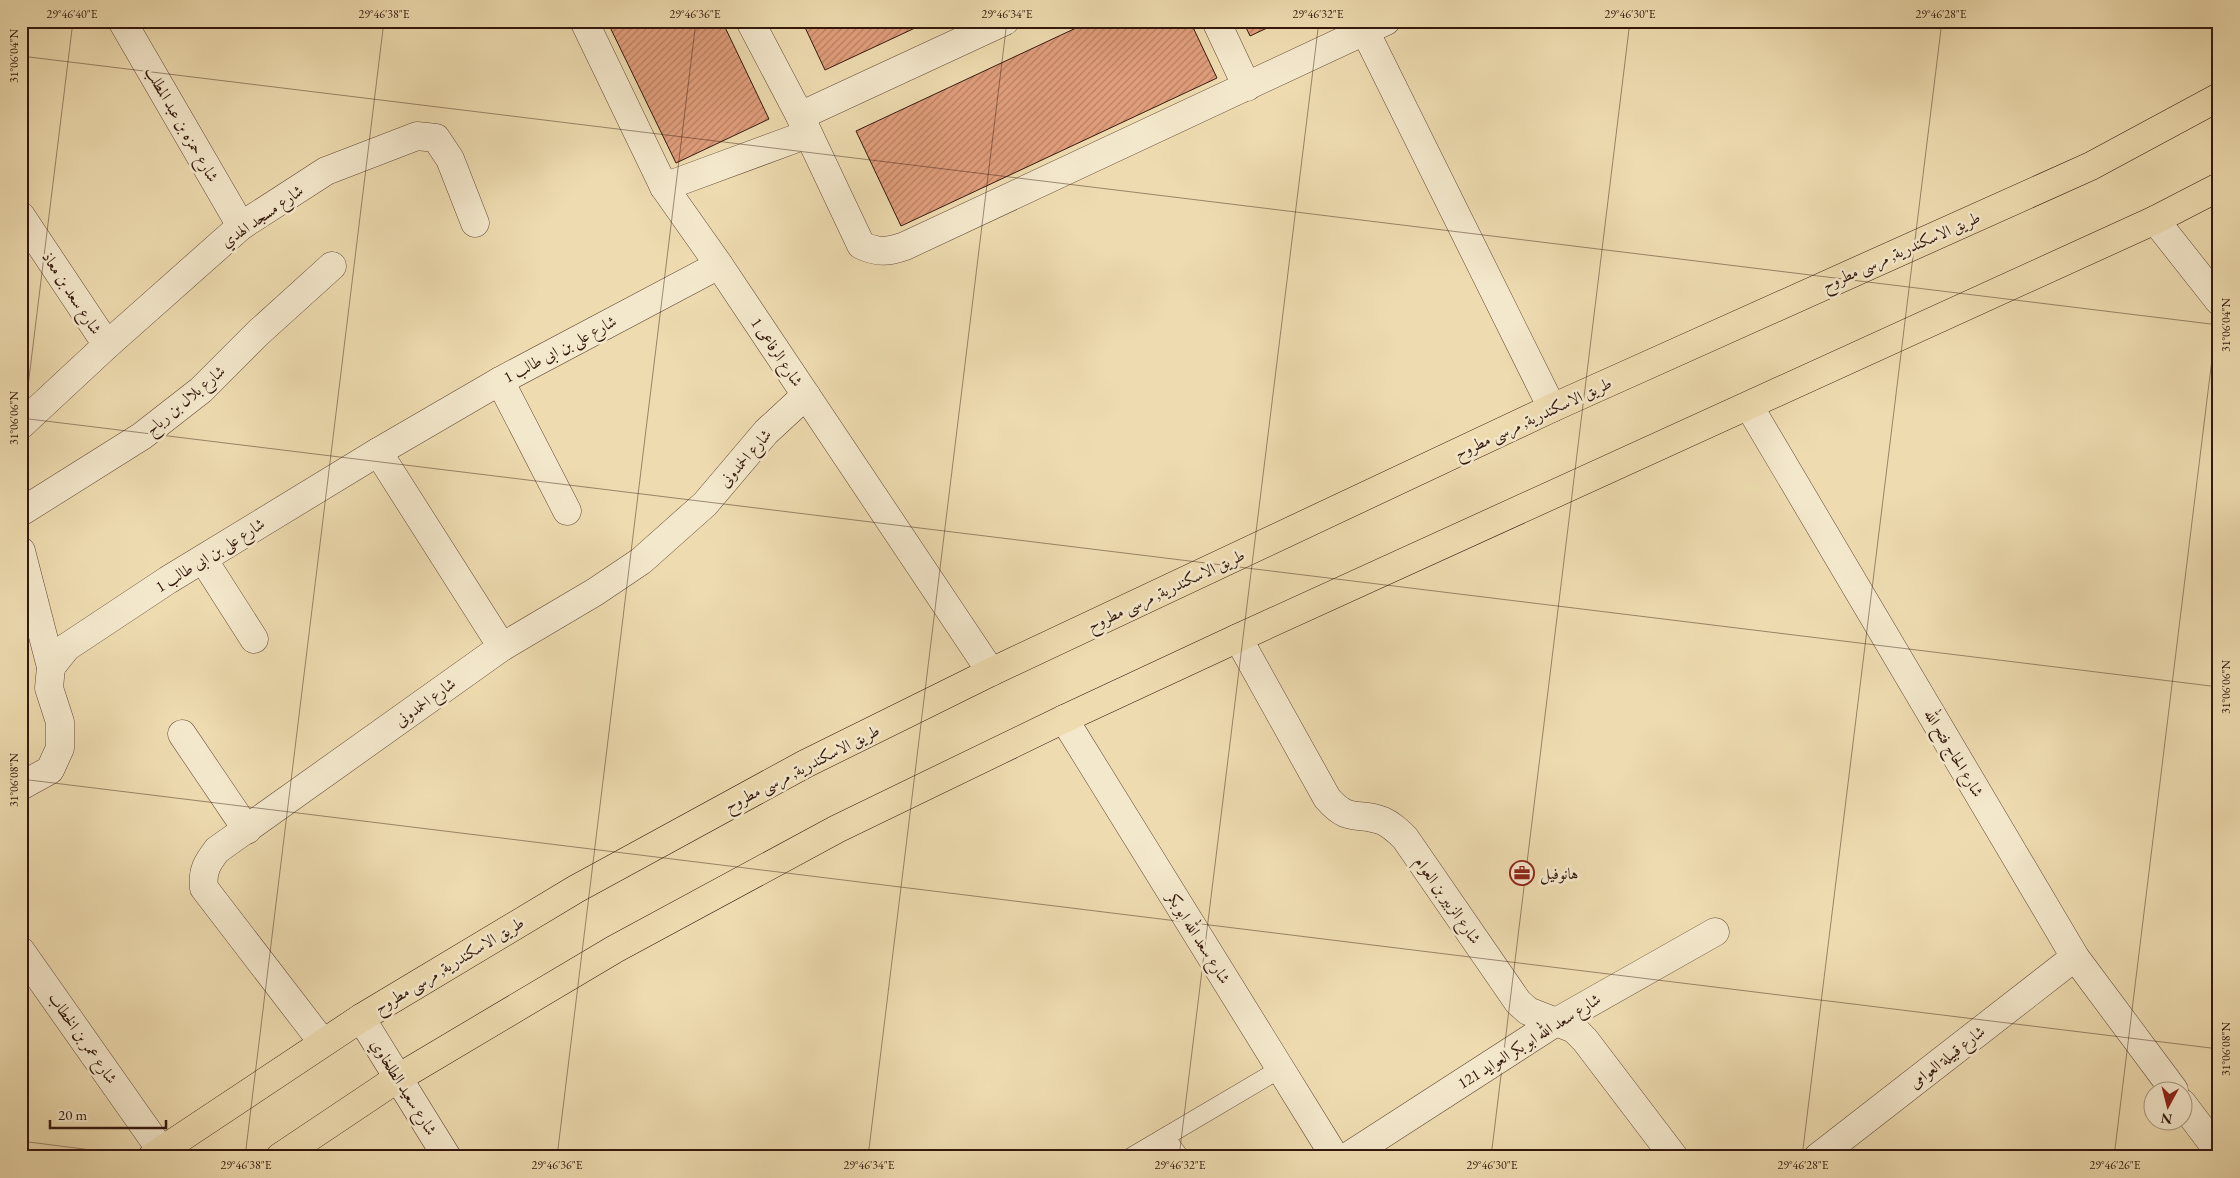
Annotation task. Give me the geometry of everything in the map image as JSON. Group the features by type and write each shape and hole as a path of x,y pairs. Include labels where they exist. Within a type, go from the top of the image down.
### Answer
{"main road":[{"name":"طريق الاسكندرية, مرسى مطروح","path":"157,1154 322,1043 576,889 805,764 991,672 1552,408 2091,166 2219,97"},
{"path":"280,1157 398,1078 624,944 837,829 1064,719 1238,638 2155,220 2219,187"}],"street":[{"name":"شارع حمزه بن عبد المطلب","path":"122,21 241,226"},
{"name":"شارع الرفاعى 1","path":"584,21 664,187 991,672"},
{"path":"750,21 804,125 861,245 874,251 888,252 914,242 1375,26 1552,408"},
{"path":"664,187 804,125 1005,21"},
{"path":"1216,21 1247,87"},
{"name":"شارع مسجد الهدي","path":"21,425 106,346 241,226 326,171 417,136 436,138 450,159 475,223"},
{"name":"شارع سعد بن معاذ","path":"21,216 106,346"},
{"path":"2155,220 2219,301"},
{"name":"شارع على بن ابى طالب 1","path":"51,667 67,647 203,559 378,452 500,381 718,265"},
{"name":"شارع بلال بن رباح","path":"21,512 142,436 201,390 259,332 332,266"},
{"path":"500,381 567,511"},
{"name":"شارع الحمدونى","path":"322,1043 204,888 203,877 207,863 217,850 502,647 595,592 641,561 705,504 766,432 806,395"},
{"name":"شارع الحاج فتح الله","path":"1749,406 2075,957 2167,1080"},
{"path":"378,452 502,647"},
{"path":"21,551 51,667 49,688 60,722 60,748 50,770 21,786"},
{"path":"203,559 254,639"},
{"name":"شارع الزبير بن العوام","path":"1238,638 1331,802 1345,814 1384,822 1395,828 1405,838 1518,1002 1528,1011 1574,1029 1585,1040 1674,1157"},
{"name":"شارع سعد الله ابو بكر","path":"1064,719 1335,1157"},
{"path":"182,734 247,830"},
{"name":"شارع سعد الله ابو بكر العوايد 121","path":"1347,1157 1556,1022 1715,932"},
{"name":"شارع عمر بن الخطاب","path":"21,951 157,1154"},
{"name":"شارع قبيلة العوامى","path":"1818,1157 2075,957"},
{"name":"شارع سعيد الطلخاوي","path":"362,1018 447,1157"},
{"path":"2192,1116 2219,1152"}],"lane":[{"path":"1131,1157 1280,1069"},
{"path":"1165,1137 1180,1157"}],"building":[{"path":"607,21 722,21 769,119 676,163"},
{"path":"802,21 930,21 825,70"},
{"path":"1091,21 1190,21 1217,78 901,226 856,131"},
{"path":"1243,21 1282,21 1250,36"}],"place":[{"name":"هانوفيل","path":"1522,873"}]}
